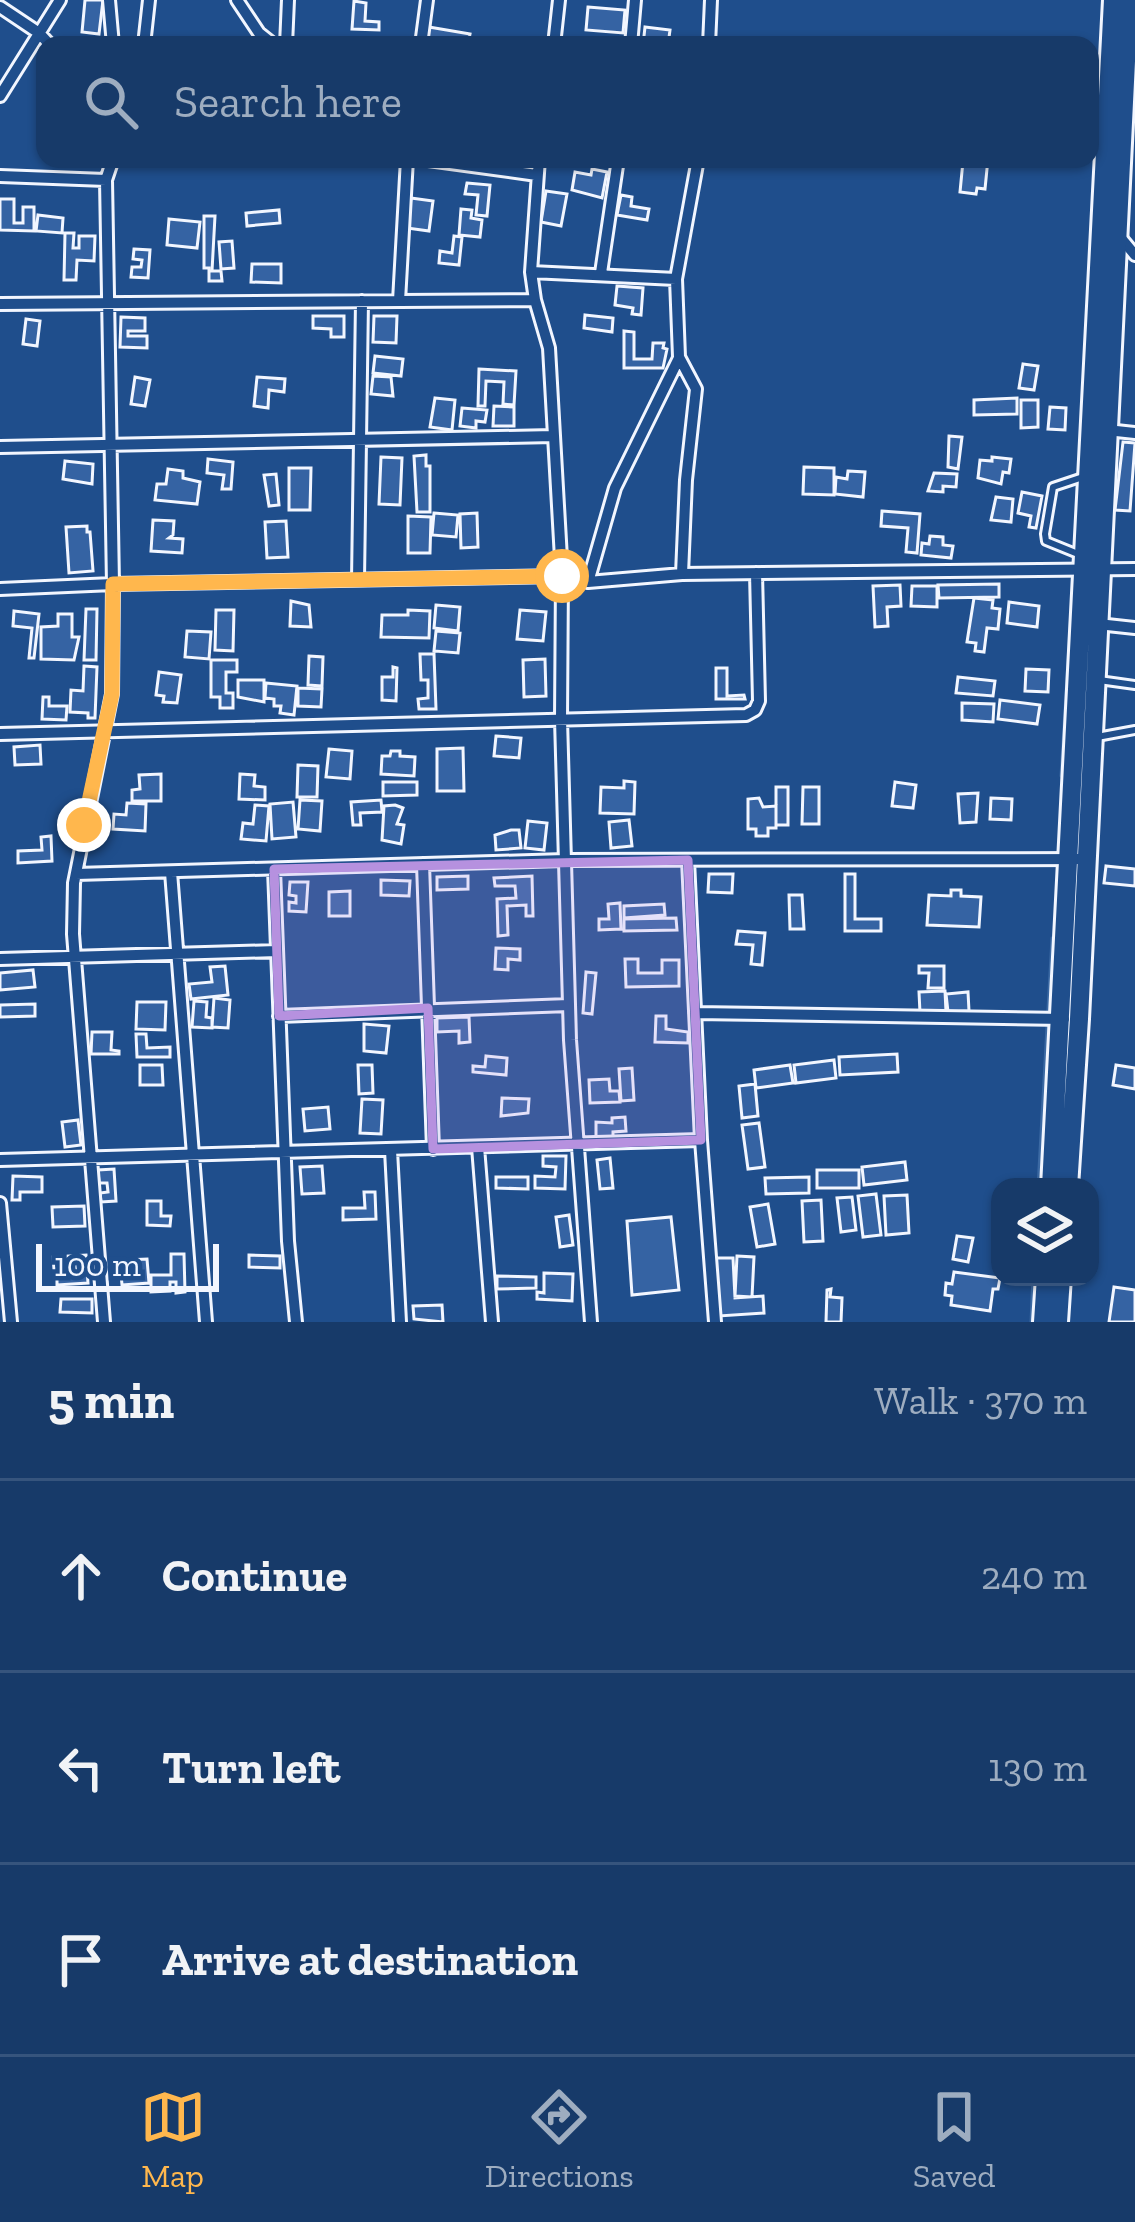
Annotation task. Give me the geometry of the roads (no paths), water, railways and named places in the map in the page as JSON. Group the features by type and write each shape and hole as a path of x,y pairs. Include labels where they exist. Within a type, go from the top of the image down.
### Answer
{"main road":[{"path":"1078,859 1090,476 1113,0"},
{"path":"1051,1178 1059,1019 1093,737 1098,623 1090,564 1107,430 1129,0"},
{"path":"1059,1019 1067,1178"},
{"path":"1043,1322 1045,1286"},
{"path":"1058,1322 1060,1286"}],"street":[{"path":"37,36 60,0"},
{"path":"109,0 112,36"},
{"path":"145,36 149,0"},
{"path":"237,0 263,36"},
{"path":"286,36 288,0"},
{"path":"423,36 427,0"},
{"path":"555,36 560,0"},
{"path":"632,36 635,0"},
{"path":"709,36 711,0"},
{"path":"0,7 42,36"},
{"path":"0,96 36,38"},
{"path":"0,176 96,168"},
{"path":"104,1322 74,958 76,874 112,694 108,168"},
{"path":"399,301 406,168"},
{"path":"486,168 537,175"},
{"path":"538,168 531,272 549,348 562,576 569,1005 591,1322"},
{"path":"602,273 617,168"},
{"path":"682,574 696,389 679,358 676,279 696,168"},
{"path":"1118,234 1135,255"},
{"path":"531,272 676,279"},
{"path":"0,304 535,300"},
{"path":"358,580 362,301"},
{"path":"588,582 615,488 679,358"},
{"path":"1107,430 1135,433"},
{"path":"0,447 554,436"},
{"path":"0,589 562,576 588,582 682,574 1090,564 1135,569"},
{"path":"0,734 746,715 759,701 756,573"},
{"path":"1098,623 1135,628"},
{"path":"76,874 565,860 1078,859"},
{"path":"688,860 715,1322"},
{"path":"423,864 434,1149"},
{"path":"274,869 296,1322"},
{"path":"171,872 206,1322"},
{"path":"0,959 277,952"},
{"path":"279,1016 569,1005"},
{"path":"695,1013 1059,1019"},
{"path":"0,1160 701,1140"},
{"path":"478,1147 492,1322"},
{"path":"391,1150 400,1322"},
{"path":"0,1203 11,1322"}],"lane":[{"path":"1090,476 1053,487 1045,534 1046,541 1090,564"},
{"path":"1096,680 1135,685"},
{"path":"1093,737 1135,730"}],"waterway":[{"path":"1061,776 1072,595"},
{"path":"1039,1178 1052,938"},
{"path":"1031,1322 1033,1286"}]}
